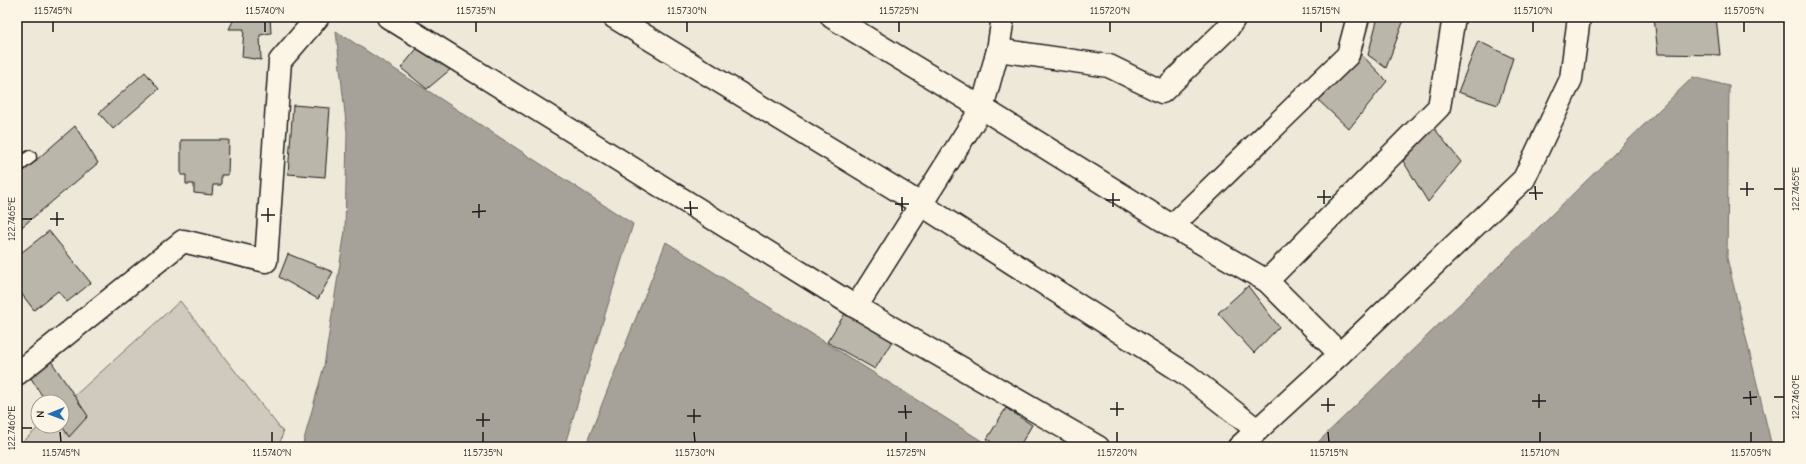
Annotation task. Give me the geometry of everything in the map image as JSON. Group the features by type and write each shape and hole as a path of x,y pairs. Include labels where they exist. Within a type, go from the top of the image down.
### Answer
{"street":[{"path":"17,374 183,241 266,261 280,61 318,17"},
{"path":"388,17 856,307 1098,447"},
{"path":"614,17 922,204 1187,375 1257,430"},
{"path":"832,17 1172,226 1267,281 1340,354"},
{"path":"856,307 982,108 998,50 1003,17"},
{"path":"998,50 1109,66 1162,92 1228,28 1235,17"},
{"path":"1172,226 1348,55 1358,17"},
{"path":"1267,281 1438,107 1454,17"},
{"path":"1239,447 1340,354 1524,179 1571,79 1579,17"}],"lane":[{"path":"17,167 30,157"}],"shaded area":[{"path":"336,31 633,224 564,447 302,447 324,366 345,231 347,132"},
{"path":"1693,77 1729,86 1727,258 1772,447 1313,447"},
{"path":"666,242 985,443 982,447 585,447"},
{"path":"180,301 283,432 279,447 17,447 31,434 70,434 70,400"}],"building":[{"path":"235,17 270,17 271,33 260,35 261,60 242,57 244,29 229,29"},
{"path":"1378,17 1405,17 1386,68 1368,55"},
{"path":"1654,17 1716,17 1720,55 1658,54"},
{"path":"424,40 458,63 427,89 401,68"},
{"path":"1478,41 1513,58 1498,105 1458,92"},
{"path":"1358,51 1387,81 1349,129 1316,98"},
{"path":"145,72 159,89 113,129 99,113"},
{"path":"293,105 330,108 325,177 288,174"},
{"path":"75,126 98,163 17,231 17,177"},
{"path":"1434,128 1461,162 1428,202 1403,161"},
{"path":"181,140 229,140 228,175 221,175 221,185 213,185 212,195 194,193 194,184 186,184 186,175 181,175"},
{"path":"49,231 91,283 67,302 58,291 34,310 17,288 17,256"},
{"path":"288,254 333,272 318,299 279,277"},
{"path":"1248,286 1279,327 1254,353 1218,313"},
{"path":"846,312 894,338 875,369 827,342"},
{"path":"49,358 88,416 69,437 67,434 70,434 70,394 41,394 29,375"},
{"path":"1006,408 1032,425 1019,447 999,447 987,439"}]}
